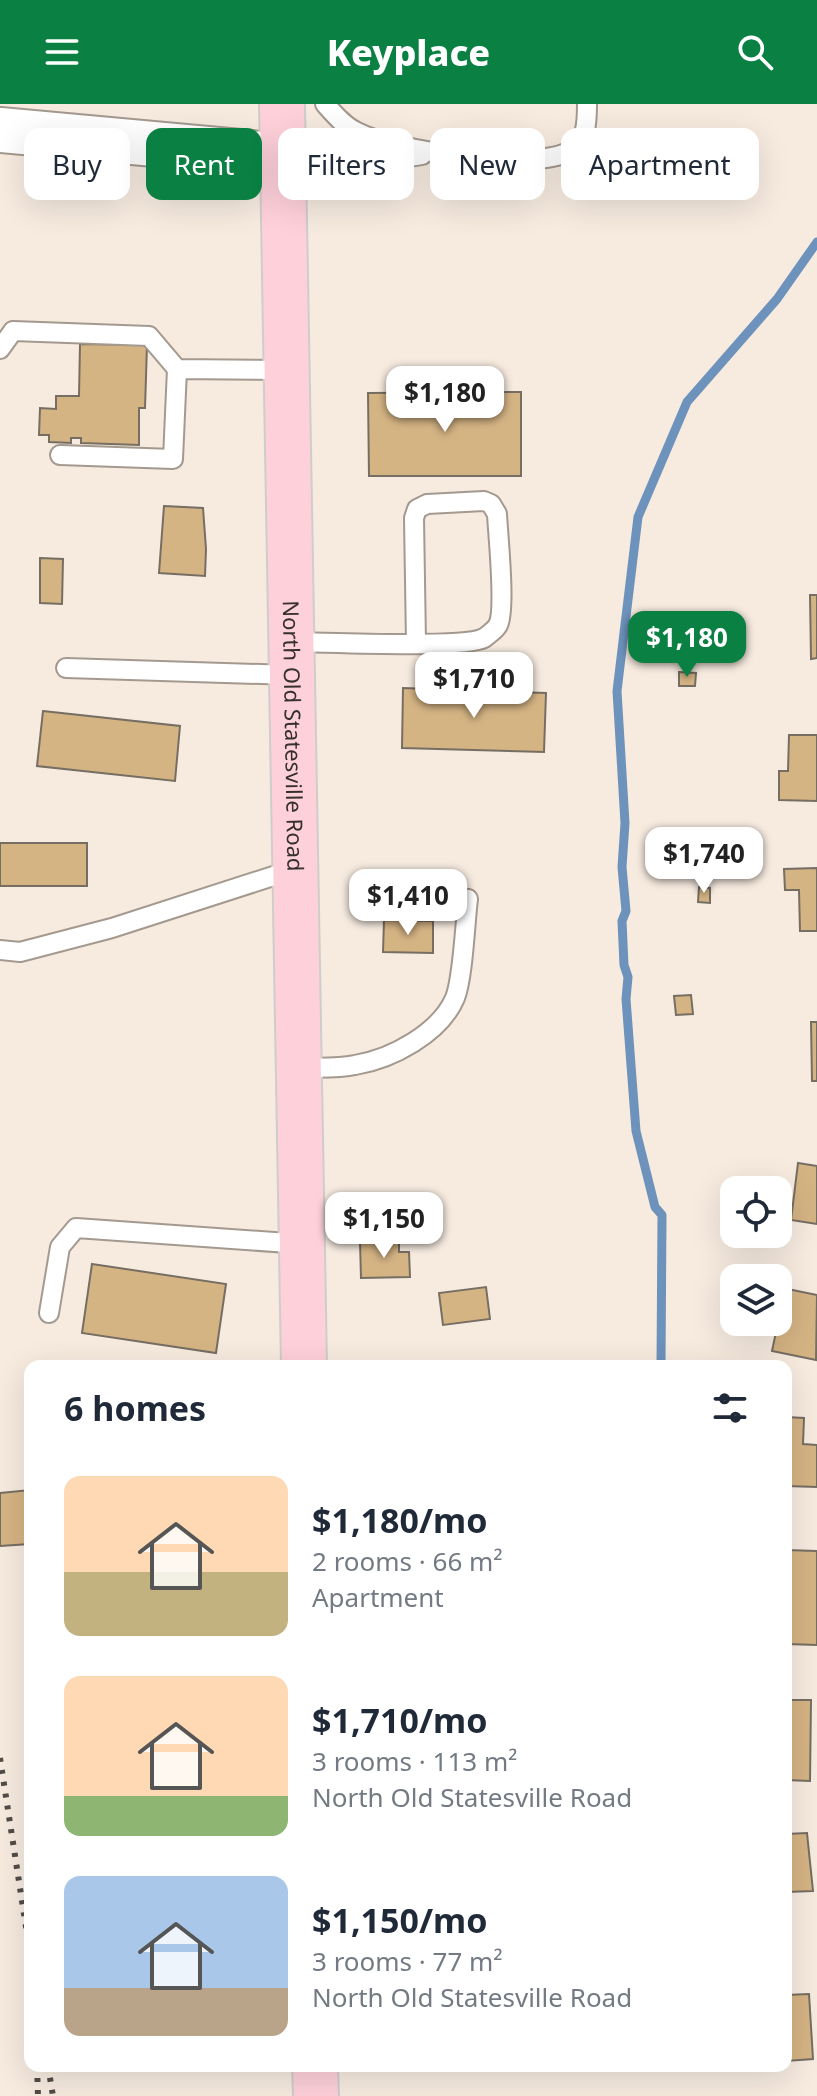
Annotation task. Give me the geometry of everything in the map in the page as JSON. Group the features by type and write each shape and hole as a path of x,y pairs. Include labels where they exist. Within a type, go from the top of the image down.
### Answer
{"main road":[{"name":"North Old Statesville Road","path":"282,104 283,128"},
{"path":"0,130 278,155"},
{"name":"North Old Statesville Road","path":"285,200 304,1360"},
{"path":"315,2072 316,2096"}],"lane":[{"path":"325,104 355,132 377,141 429,154 535,160 569,152 583,139 587,104"},
{"path":"414,156 429,154"},
{"path":"0,349 13,331 149,336 177,369 173,459 60,455"},
{"path":"177,369 287,370"},
{"path":"66,668 232,671 291,658 416,643 461,643 483,639 498,625 501,603 497,514 491,504 484,501 427,504 417,509 414,518 416,643"},
{"path":"0,950 20,952 112,928 295,869"},
{"path":"299,1068 356,1065 393,1052 430,1032 446,1015 456,995 468,899"},
{"path":"49,1313 60,1247 76,1228 302,1244"}],"building":[{"path":"80,344 147,345 145,408 139,408 139,445 81,443 81,438 71,438 71,443 49,442 49,435 39,435 40,408 56,409 56,396 79,396"},
{"path":"521,392 521,476 369,476 368,393"},
{"path":"164,506 203,508 205,576 159,573"},
{"path":"40,558 63,559 62,604 40,603"},
{"path":"810,595 817,595 817,658 811,659"},
{"path":"679,672 696,673 695,686 679,686"},
{"path":"403,688 546,693 544,752 402,748"},
{"path":"43,711 180,726 175,781 37,766"},
{"path":"789,735 817,735 817,801 779,800 779,771 788,771"},
{"path":"0,843 87,843 87,886 0,886"},
{"path":"817,868 817,931 800,931 799,890 785,890 784,869"},
{"path":"699,887 710,888 710,903 698,902"},
{"path":"384,920 433,921 433,953 383,952"},
{"path":"691,995 693,1014 676,1015 674,996"},
{"path":"811,1022 817,1022 817,1081 812,1081"},
{"path":"798,1163 817,1166 817,1224 792,1220"},
{"path":"399,1241 399,1252 409,1252 410,1277 361,1278 360,1242"},
{"path":"92,1264 226,1284 216,1353 82,1333"},
{"path":"486,1287 490,1319 443,1325 439,1293"},
{"path":"792,1290 817,1295 816,1360 772,1351 775,1336 792,1336"},
{"path":"792,1417 804,1418 803,1444 817,1445 817,1487 792,1486"},
{"path":"24,1491 24,1544 0,1546 0,1493"},
{"path":"792,1550 817,1551 817,1645 792,1644"},
{"path":"792,1700 811,1700 810,1781 792,1780"},
{"path":"807,1833 813,1891 792,1892 792,1834"},
{"path":"809,1994 813,2059 792,2061 792,1995"}],"waterway":[{"path":"661,1360 662,1215 655,1207 636,1131 622,921 626,911 622,867 625,823 617,691 638,517 687,402 777,299 817,242"}],"railway":[{"path":"0,1758 24,1914"},
{"path":"37,2072 38,2096"},
{"path":"49,2072 53,2096"}]}
